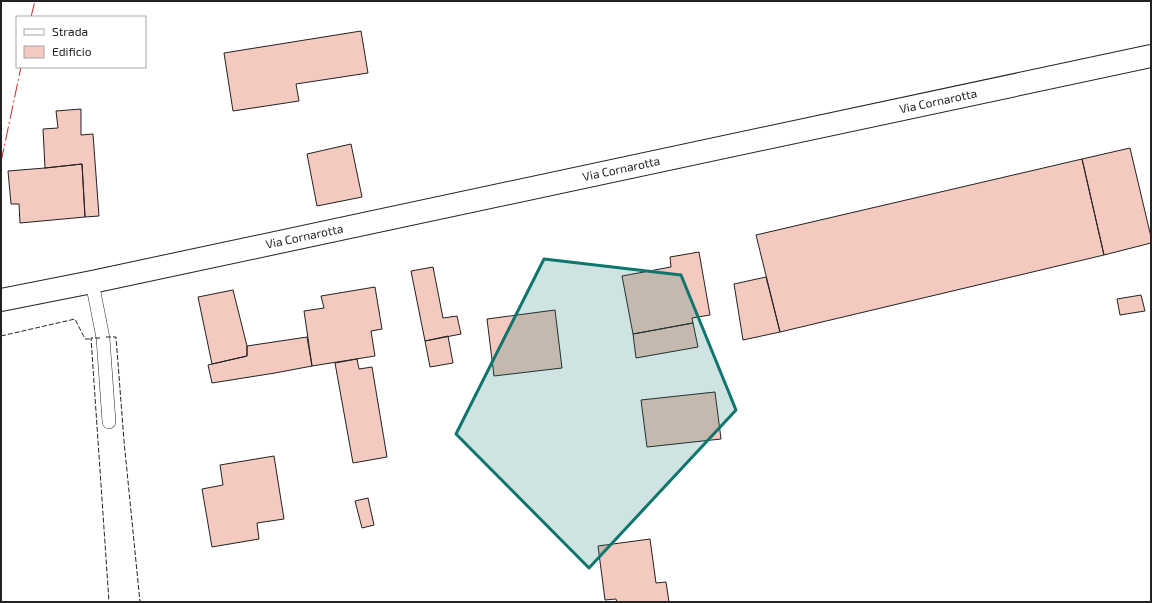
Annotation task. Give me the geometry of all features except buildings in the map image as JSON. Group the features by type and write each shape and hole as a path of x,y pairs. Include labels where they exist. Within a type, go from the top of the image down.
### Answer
{"main road":[{"name":"Via Cornarotta","path":"1,300 92,282 1151,56"}],"lane":[{"path":"92,282 103,338 109,422"}],"highlighted area":[{"path":"544,259 681,275 736,410 589,568 456,434"}],"fence":[{"path":"1,336 75,319 85,339 91,339"},
{"path":"106,337 116,337 124,441 140,602"},
{"path":"100,338 91,338 109,602"}],"power":[{"path":"31,16 35,1"},
{"path":"1,162 21,68"}]}
